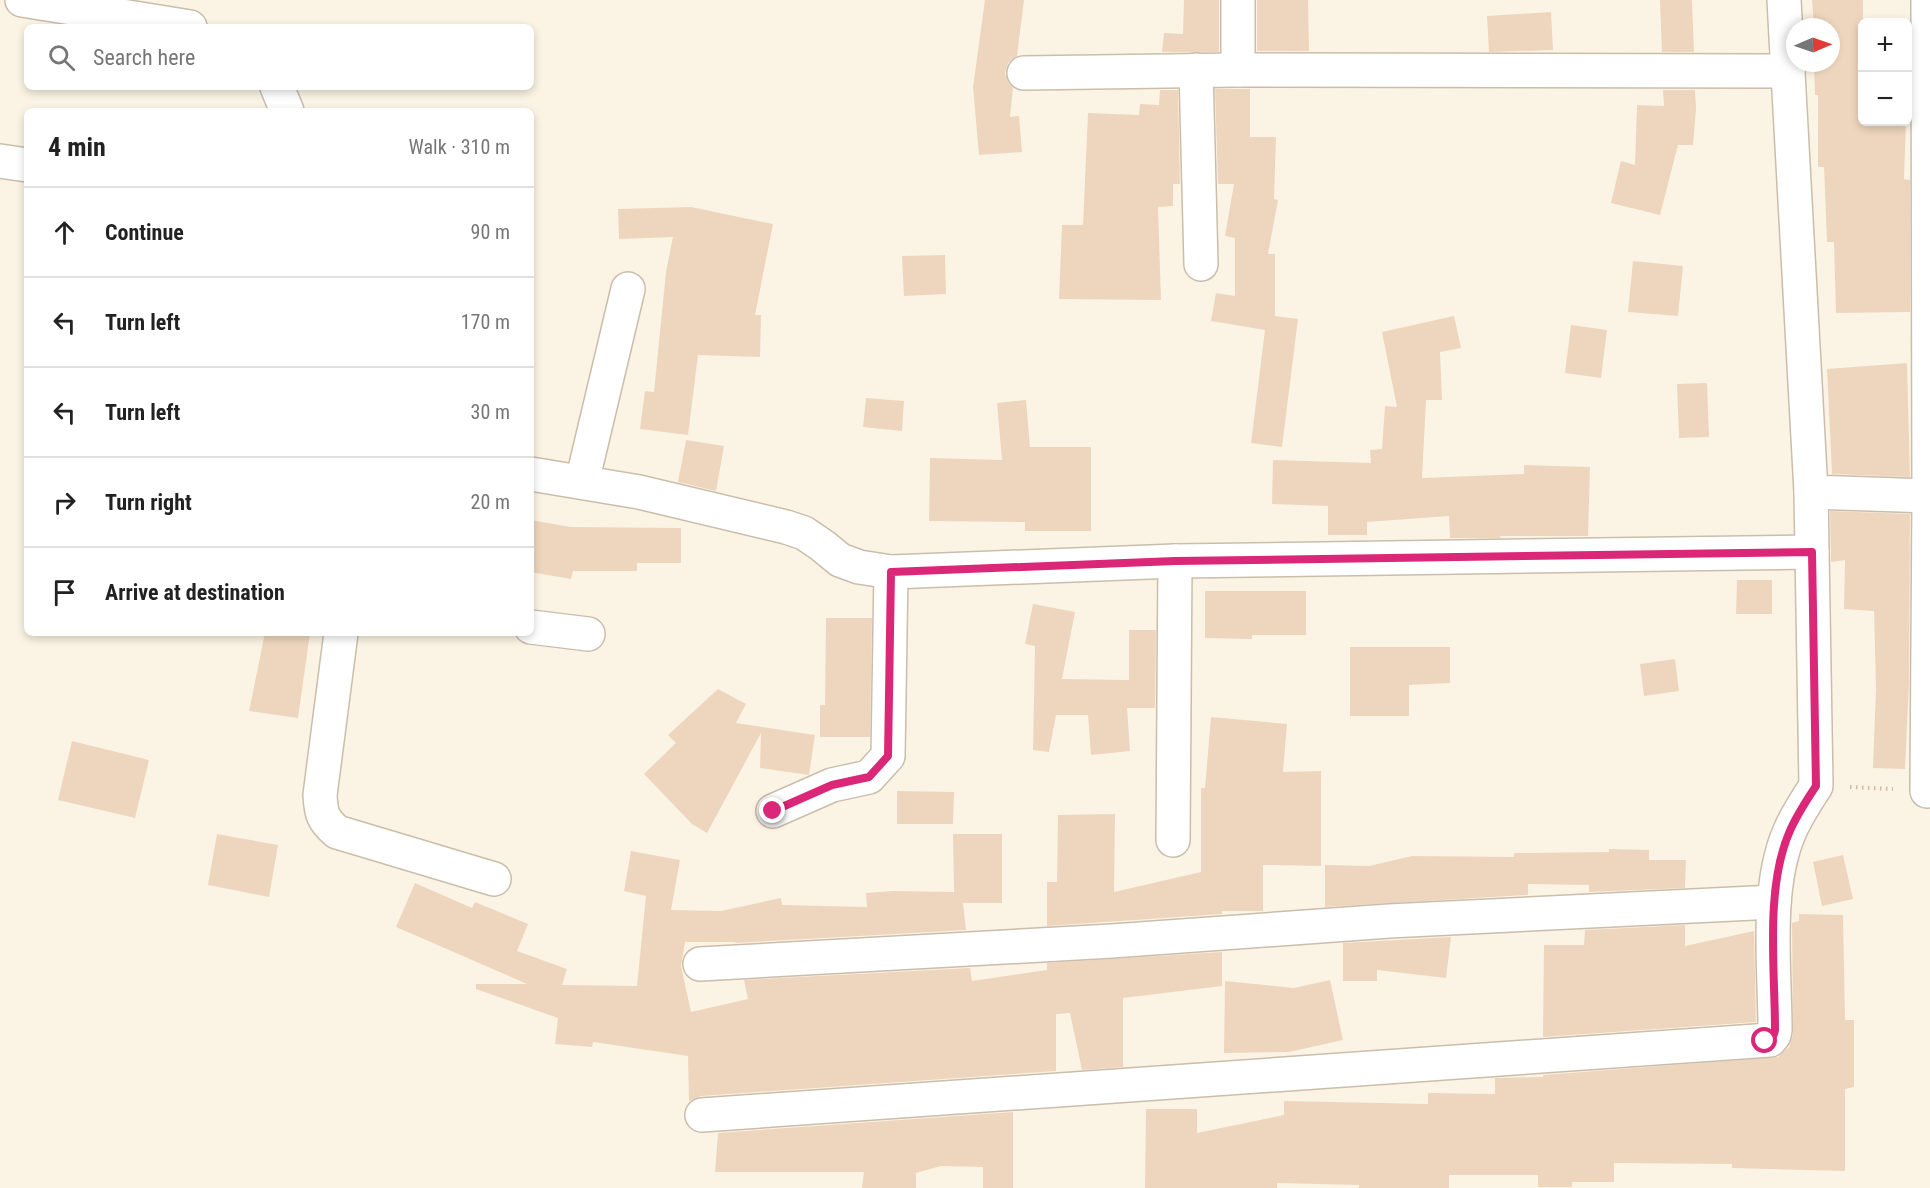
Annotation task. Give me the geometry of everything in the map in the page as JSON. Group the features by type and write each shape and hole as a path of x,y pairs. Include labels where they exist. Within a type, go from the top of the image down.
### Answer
{"street":[{"path":"22,0 171,24"},
{"path":"1238,0 1238,70"},
{"path":"1784,0 1786,36"},
{"path":"1927,791 1930,496 1928,0"},
{"path":"1196,70 1201,264"},
{"path":"1024,73 1196,70 1786,71"},
{"path":"702,1115 1770,1040 1775,1030 1774,902 1780,862 1788,835 1798,813 1816,786 1811,492 1788,72"},
{"path":"278,90 286,108"},
{"path":"0,161 24,165"},
{"path":"582,482 628,289"},
{"path":"534,474 695,504 786,527 804,534 840,560 859,567 891,572 1175,561 1812,552"},
{"path":"1811,492 1930,496"},
{"path":"1173,840 1175,561"},
{"path":"773,811 832,785 869,777 888,756 891,572"},
{"path":"534,627 588,634"},
{"path":"341,636 320,795 321,810 326,822 337,832 494,879"},
{"path":"700,964 1100,941 1389,921 1774,902"}],"path":[{"path":"1816,786 1927,791"}],"building":[{"path":"985,0 1024,0 1017,56 1008,63 1005,73 1013,88 1010,117 1019,116 1022,152 979,155 973,87"},
{"path":"1184,0 1219,0 1219,52 1162,52 1164,33 1183,34"},
{"path":"1257,0 1308,0 1309,51 1257,51"},
{"path":"1660,0 1692,0 1694,52 1662,52"},
{"path":"1812,0 1863,0 1863,18 1858,18 1858,126 1906,126 1904,179 1910,180 1910,312 1836,313 1834,242 1827,242 1824,167 1818,167 1818,95 1815,95 1814,72 1840,72 1840,18 1813,18"},
{"path":"1551,12 1553,50 1489,52 1487,16"},
{"path":"1215,89 1250,89 1250,137 1276,137 1274,199 1278,200 1268,254 1275,254 1275,316 1298,319 1282,447 1251,443 1265,330 1211,321 1216,293 1235,296 1235,238 1225,236 1234,184 1218,184"},
{"path":"1160,90 1178,90 1180,184 1173,184 1173,206 1158,207 1161,300 1059,299 1062,225 1083,225 1088,113 1139,115 1140,104 1159,105"},
{"path":"1663,90 1695,90 1696,109 1693,145 1678,145 1660,215 1611,203 1621,161 1635,165 1637,105 1664,106"},
{"path":"691,207 773,224 755,315 761,315 760,357 698,355 688,435 640,429 645,391 654,392 666,272 673,237 619,239 618,209"},
{"path":"945,255 946,294 904,296 902,256"},
{"path":"1633,261 1683,266 1678,316 1628,312"},
{"path":"1454,316 1461,348 1440,352 1442,400 1426,400 1422,478 1524,474 1524,465 1590,467 1588,536 1450,538 1449,516 1367,522 1367,535 1328,535 1328,506 1272,504 1273,460 1371,463 1370,450 1382,449 1385,406 1397,407 1382,332"},
{"path":"1571,325 1607,330 1601,378 1565,373"},
{"path":"1907,363 1910,477 1832,474 1827,369"},
{"path":"1707,383 1709,437 1679,438 1677,384"},
{"path":"866,398 904,401 902,431 863,427"},
{"path":"1026,400 1030,447 1091,447 1091,531 1025,531 1025,522 929,521 930,458 1002,460 997,403"},
{"path":"686,440 724,446 716,491 678,482"},
{"path":"1830,511 1910,514 1909,683 1905,769 1873,768 1876,688 1874,611 1844,609 1845,560 1831,562"},
{"path":"534,521 571,527 681,528 681,563 637,563 637,571 573,571 571,579 534,573"},
{"path":"1737,580 1772,580 1772,614 1736,614"},
{"path":"1205,591 1306,591 1306,635 1252,635 1252,639 1205,638"},
{"path":"1033,604 1075,612 1062,679 1129,680 1129,630 1156,630 1155,708 1127,708 1130,751 1091,755 1088,715 1056,715 1049,752 1033,750 1035,646 1025,644"},
{"path":"826,618 872,618 870,737 820,737 820,705 825,705"},
{"path":"264,636 310,636 298,718 249,711"},
{"path":"1350,647 1450,647 1450,683 1409,685 1409,716 1350,716"},
{"path":"1675,659 1679,691 1644,696 1640,664"},
{"path":"718,689 746,704 736,723 815,735 809,775 760,768 761,733 707,833 692,824 644,774 676,743 668,735"},
{"path":"1211,717 1287,724 1283,772 1321,771 1321,866 1263,865 1263,911 1222,911 1222,914 1047,926 1047,882 1057,882 1058,815 1115,814 1114,892 1201,872 1201,788 1205,788"},
{"path":"72,741 149,760 135,818 58,800"},
{"path":"897,791 954,792 953,824 897,824"},
{"path":"217,834 278,845 269,897 208,885"},
{"path":"953,834 1002,834 1002,903 963,903 966,930 736,943 685,942 681,966 691,1012 748,999 744,980 970,968 972,981 1047,970 1047,963 1222,952 1222,986 1123,998 1123,1067 1082,1070 1070,1013 1056,1014 1056,1071 701,1096 689,1101 688,1056 593,1042 592,1047 555,1044 558,1018 476,989 476,984 527,984 396,927 415,883 472,908 475,902 528,924 517,951 567,969 562,985 637,986 646,896 624,891 631,851 680,860 671,910 721,911 781,898 782,905 867,907 866,893 954,892"},
{"path":"1609,849 1649,850 1649,860 1686,860 1685,888 1589,892 1589,885 1528,884 1528,895 1325,907 1325,865 1369,866 1412,856 1514,857 1514,853 1609,852"},
{"path":"1843,855 1853,899 1822,906 1813,862"},
{"path":"1799,914 1843,915 1845,1020 1854,1020 1854,1087 1845,1089 1845,1171 1732,1168 1732,1164 1614,1163 1614,1182 1572,1182 1572,1187 1538,1187 1538,1175 1449,1175 1449,1188 1359,1188 1359,1185 1277,1183 1277,1188 1145,1188 1146,1109 1197,1109 1197,1133 1284,1115 1284,1101 1428,1104 1428,1093 1495,1094 1495,1078 1543,1077 1543,1075 1778,1057 1789,1047 1793,1034 1792,923 1799,921"},
{"path":"1685,925 1685,946 1754,931 1756,1022 1543,1037 1544,945 1584,945 1585,930"},
{"path":"1451,937 1446,978 1377,970 1377,981 1343,981 1343,943"},
{"path":"1330,980 1343,1040 1289,1052 1224,1053 1225,981 1294,988"},
{"path":"1013,1112 1013,1188 983,1188 983,1167 941,1166 916,1173 916,1188 862,1188 864,1172 715,1172 718,1133"}],"route":[{"path":"773,811 832,785 869,777 888,756 891,572 1175,561 1812,552 1816,786 1798,813 1788,835 1780,862 1774,902 1775,1030 1770,1040 1765,1041"}]}
